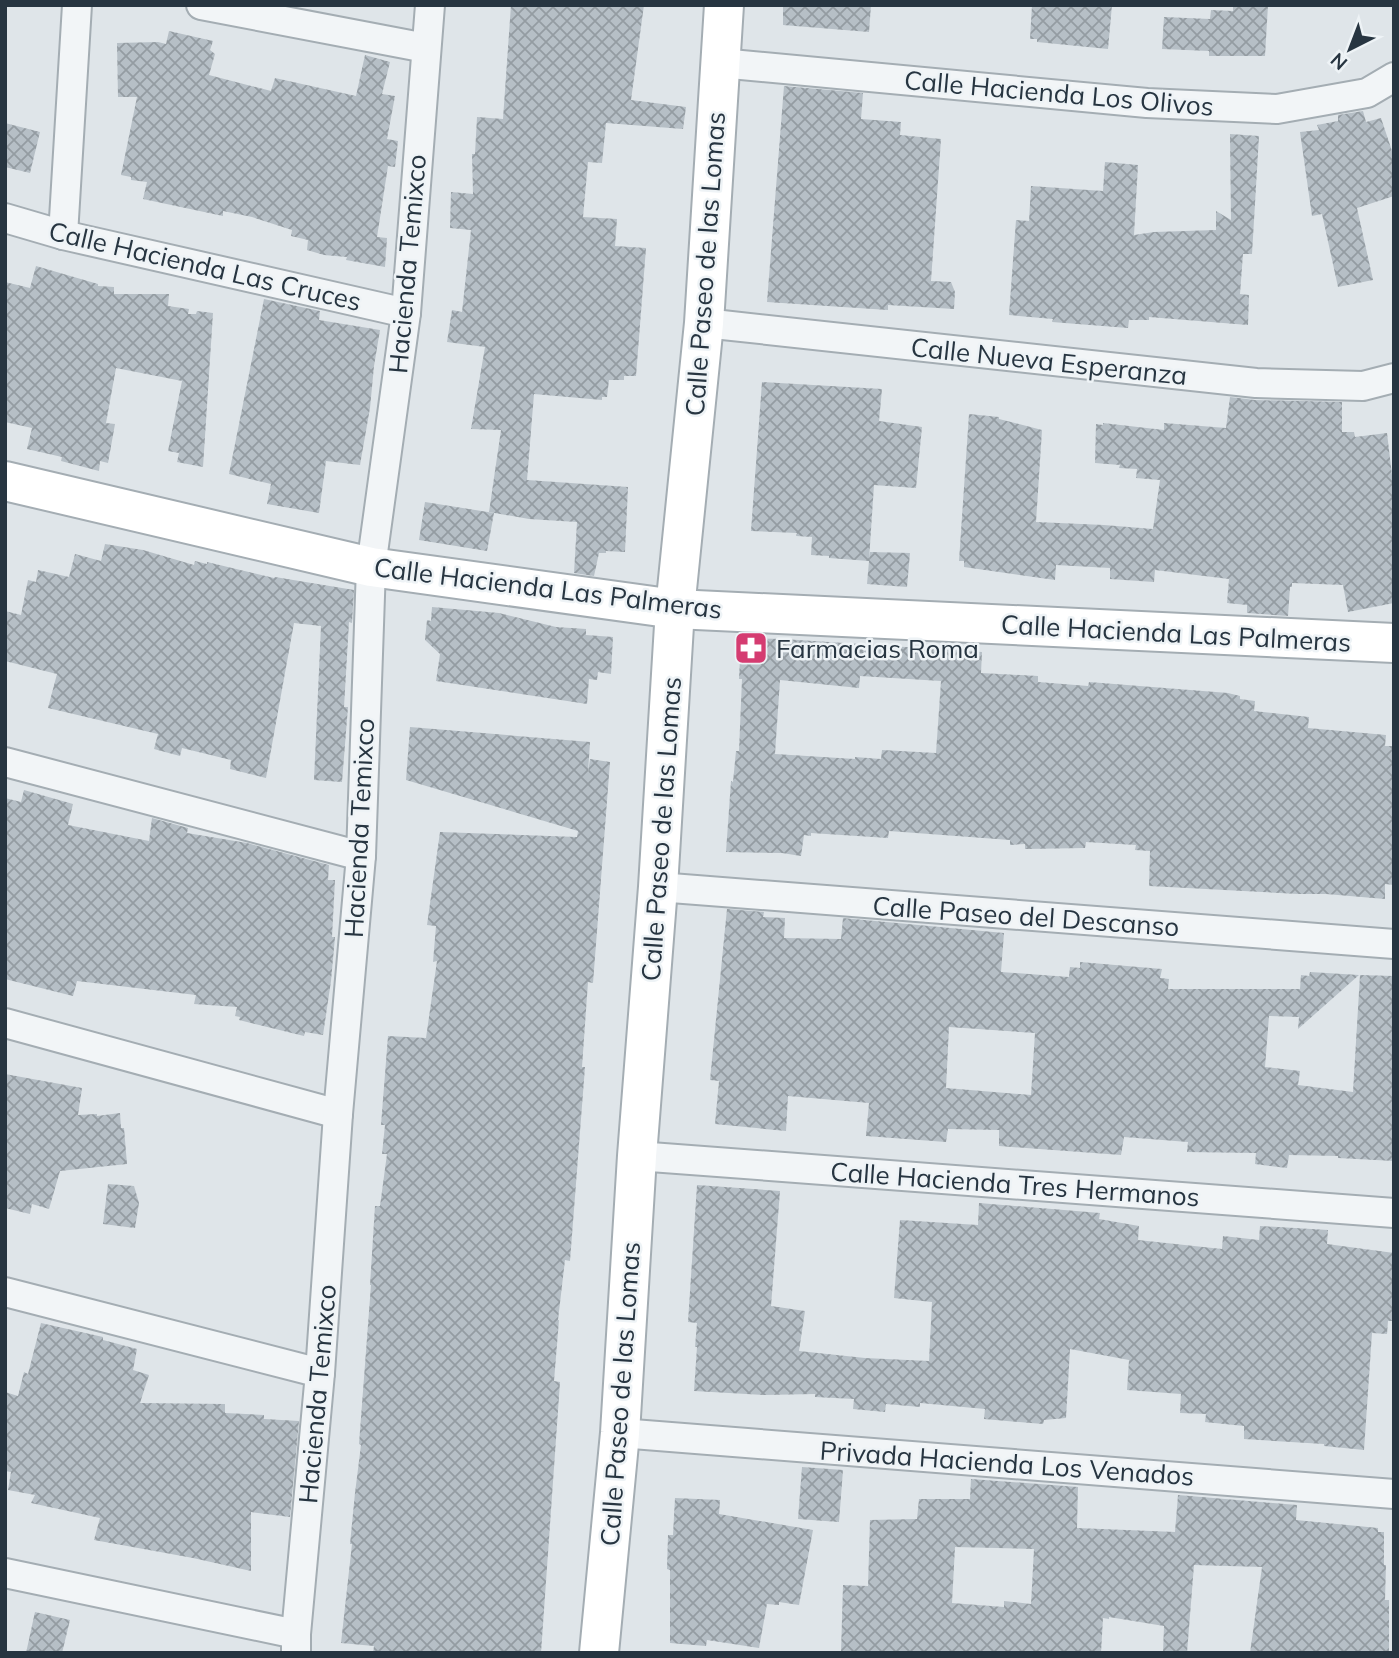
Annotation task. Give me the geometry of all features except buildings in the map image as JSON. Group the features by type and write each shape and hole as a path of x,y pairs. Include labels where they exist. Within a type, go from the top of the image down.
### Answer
{"main road":[{"name":"Calle Paseo de las Lomas","path":"600,1653 620,1433 675,609 704,323 724,5"},
{"name":"Calle Hacienda Las Palmeras","path":"5,481 370,566 675,609 1394,643"}],"street":[{"path":"62,235 77,5"},
{"path":"201,5 426,48"},
{"name":"Hacienda Temixco","path":"296,1643 361,856 370,566 406,313 430,5"},
{"name":"Calle Hacienda Los Olivos","path":"720,63 1147,103 1278,109 1367,93 1394,77"},
{"name":"Calle Hacienda Las Cruces","path":"5,218 62,235 406,313"},
{"name":"Calle Nueva Esperanza","path":"704,323 1256,383 1363,386 1394,378"},
{"path":"5,762 361,856"},
{"name":"Calle Paseo del Descanso","path":"658,887 1394,944"},
{"path":"5,1023 338,1114"},
{"name":"Calle Hacienda Tres Hermanos","path":"637,1156 1394,1213"},
{"path":"5,1292 320,1373"},
{"name":"Privada Hacienda Los Venados","path":"620,1433 1394,1494"},
{"path":"5,1573 296,1643"}],"place":[{"name":"Farmacias Roma","path":"751,648"}]}
